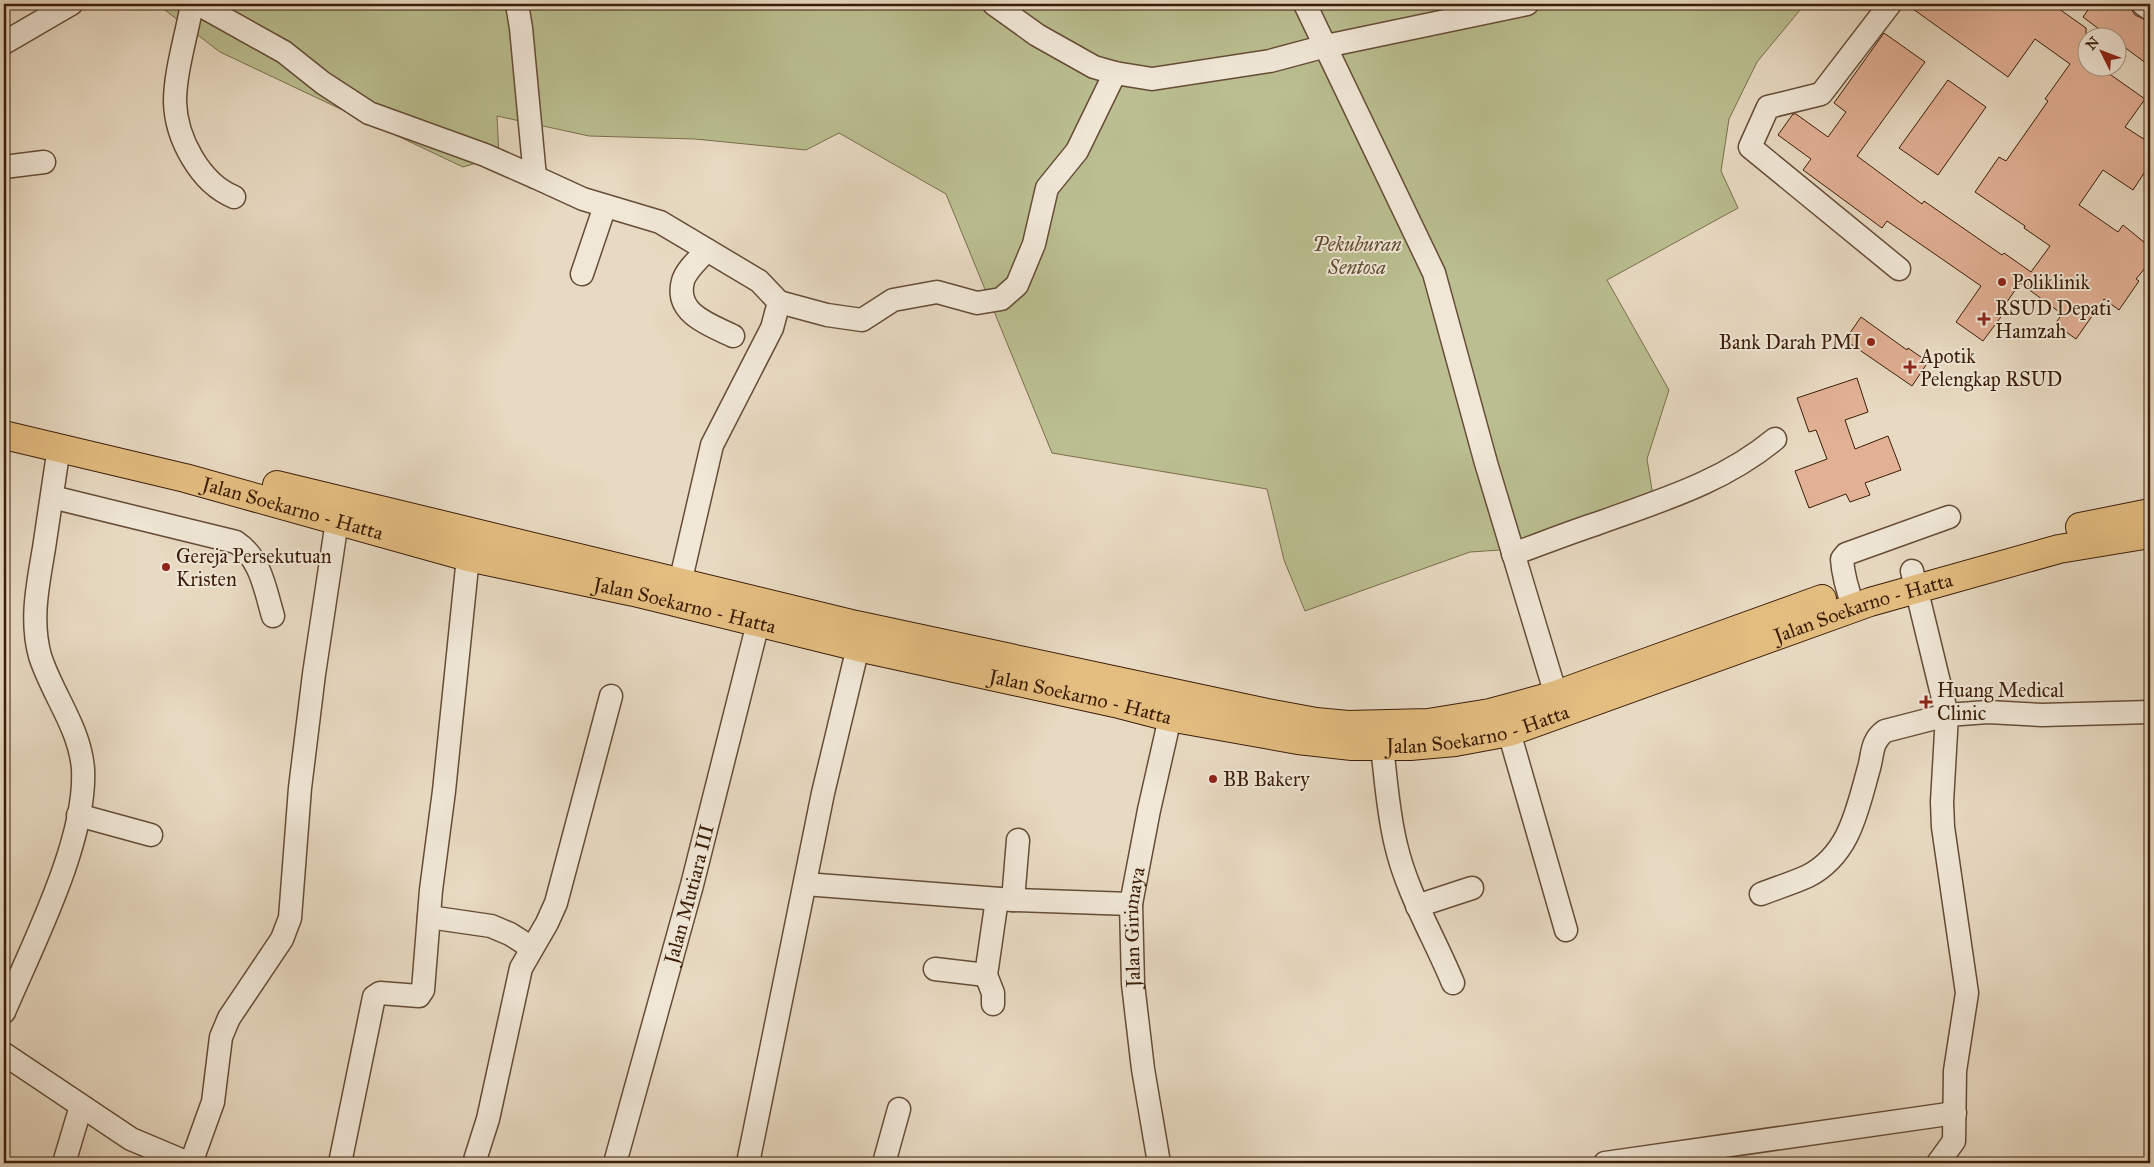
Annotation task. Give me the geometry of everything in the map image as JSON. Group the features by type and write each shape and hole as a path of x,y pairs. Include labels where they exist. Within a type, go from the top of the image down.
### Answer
{"highway":[{"name":"Jalan Soekarno - Hatta","path":"4,416 282,496 337,521 468,557 634,592 858,647 1115,703 1172,706 1348,725 1428,722 1490,713 1556,695 2060,531 2150,513"},
{"name":"Jalan Soekarno - Hatta","path":"4,435 185,478 282,496 680,583 856,625 1298,740 1352,746 1410,746 1455,742 1509,732 1850,599"},
{"name":"Jalan Soekarno - Hatta","path":"1913,580 2059,549 2150,534"}],"street":[{"path":"4,43 71,4"},
{"path":"192,4 175,100 177,118 192,160 221,191 234,196"},
{"path":"198,4 284,52 323,83 369,113 486,155 583,199 660,222 759,281 779,302 827,315 862,320 893,300 937,292 977,303 1001,299 1017,285 1034,244 1047,188 1077,151 1115,74"},
{"path":"517,4 521,28 535,178"},
{"path":"994,4 1036,35 1094,67 1115,74 1152,79 1270,61 1326,46 1527,4"},
{"path":"1305,4 1434,273 1486,463 1556,695"},
{"path":"1890,4 1821,94 1768,107 1750,147 1899,269"},
{"path":"2143,4 2150,9"},
{"path":"4,167 44,162"},
{"path":"582,274 605,206"},
{"path":"707,250 683,281 681,297 684,306 695,316 733,336"},
{"path":"680,583 712,445 772,328 779,302"},
{"path":"1513,554 1676,497 1724,473 1762,450 1775,439"},
{"path":"4,1012 54,895 72,841 78,815 83,769 77,740 40,656 34,612 59,447"},
{"path":"52,497 236,542 246,549 258,566 273,616"},
{"path":"1850,599 1842,559 1846,554 1949,517"},
{"path":"4,1054 131,1139 189,1163 213,1102 221,1037 229,1018 282,939 290,918 300,788 314,674 337,521"},
{"path":"340,1163 373,999 380,993 419,996 422,994 468,557"},
{"path":"1913,580 1948,715 1942,802 1943,827 1967,993 1957,1048 1954,1141 1938,1163"},
{"name":"Jalan Mutiara III","path":"615,1163 692,885 758,623"},
{"path":"748,1163 823,793 858,647"},
{"path":"474,1163 488,1119 521,968 556,904 611,696"},
{"name":"Jalan Girimaya","path":"1159,1163 1143,1069 1134,994 1131,904 1172,706"},
{"path":"1761,894 1809,875 1846,842 1869,767 1873,745 1879,735 1885,731 1948,715 1988,712 2042,715 2150,712"},
{"path":"1509,732 1566,930"},
{"path":"1382,747 1396,845 1417,906 1436,943 1453,983"},
{"path":"78,815 151,835"},
{"path":"993,1004 993,993 986,975 1018,840"},
{"path":"805,884 1005,899 1131,904"},
{"path":"1417,906 1472,888"},
{"path":"429,917 491,926 510,934 532,948"},
{"path":"935,969 986,975"},
{"path":"64,1163 81,1106"},
{"path":"884,1163 899,1109"},
{"path":"1605,1163 1955,1113"}],"green space":[{"name":"Pekuburan Sentosa","path":"157,4 1805,4 1757,62 1729,119 1721,171 1738,208 1607,280 1669,390 1647,459 1654,502 1500,550 1470,552 1305,611 1284,560 1267,489 1052,453 946,194 839,133 806,150 695,139 589,136 497,116 499,156 463,167 220,52"}],"building":[{"path":"1906,4 2052,4 2086,28 2076,28 2076,78 2115,78 2145,99 2125,127 2150,143 2150,164 2133,190 2103,170 2079,205 2118,232 2123,225 2150,247 2150,262 2136,279 2139,281 2119,310 2104,299 2076,339 2055,324 2062,314 2020,283 2000,312 2003,314 1983,341 1956,322 1981,286 1887,221 1882,228 1803,170 1811,159 1778,135 1793,114 1796,114 1828,137 1846,112 1834,103 1884,33 1925,62 1857,156 1922,204 1924,201 2002,255 2004,253 2031,272 2050,246 2024,228 2025,226 1975,192 1999,157 2006,161 2048,101 2045,99 2070,64 2035,39 2008,77"},
{"path":"2092,4 2128,4 2135,15 2150,22 2150,66 2126,48 2126,28 2098,28 2083,17"},
{"path":"1948,80 1986,107 1938,175 1899,148"},
{"path":"1861,317 1907,350 1908,348 1928,362 1912,386 1845,340"},
{"path":"1857,378 1868,412 1845,420 1855,449 1888,436 1901,470 1865,483 1870,495 1850,502 1846,494 1809,508 1795,471 1827,459 1816,430 1809,432 1797,398"}],"place":[{"name":"Poliklinik","path":"2002,282"},
{"name":"RSUD Depati Hamzah","path":"1984,319"},
{"name":"Bank Darah PMI","path":"1871,342"},
{"name":"Apotik Pelengkap RSUD","path":"1910,367"},
{"name":"Gereja Persekutuan Kristen","path":"166,567"},
{"name":"Huang Medical Clinic","path":"1926,702"},
{"name":"BB Bakery","path":"1213,779"}]}
